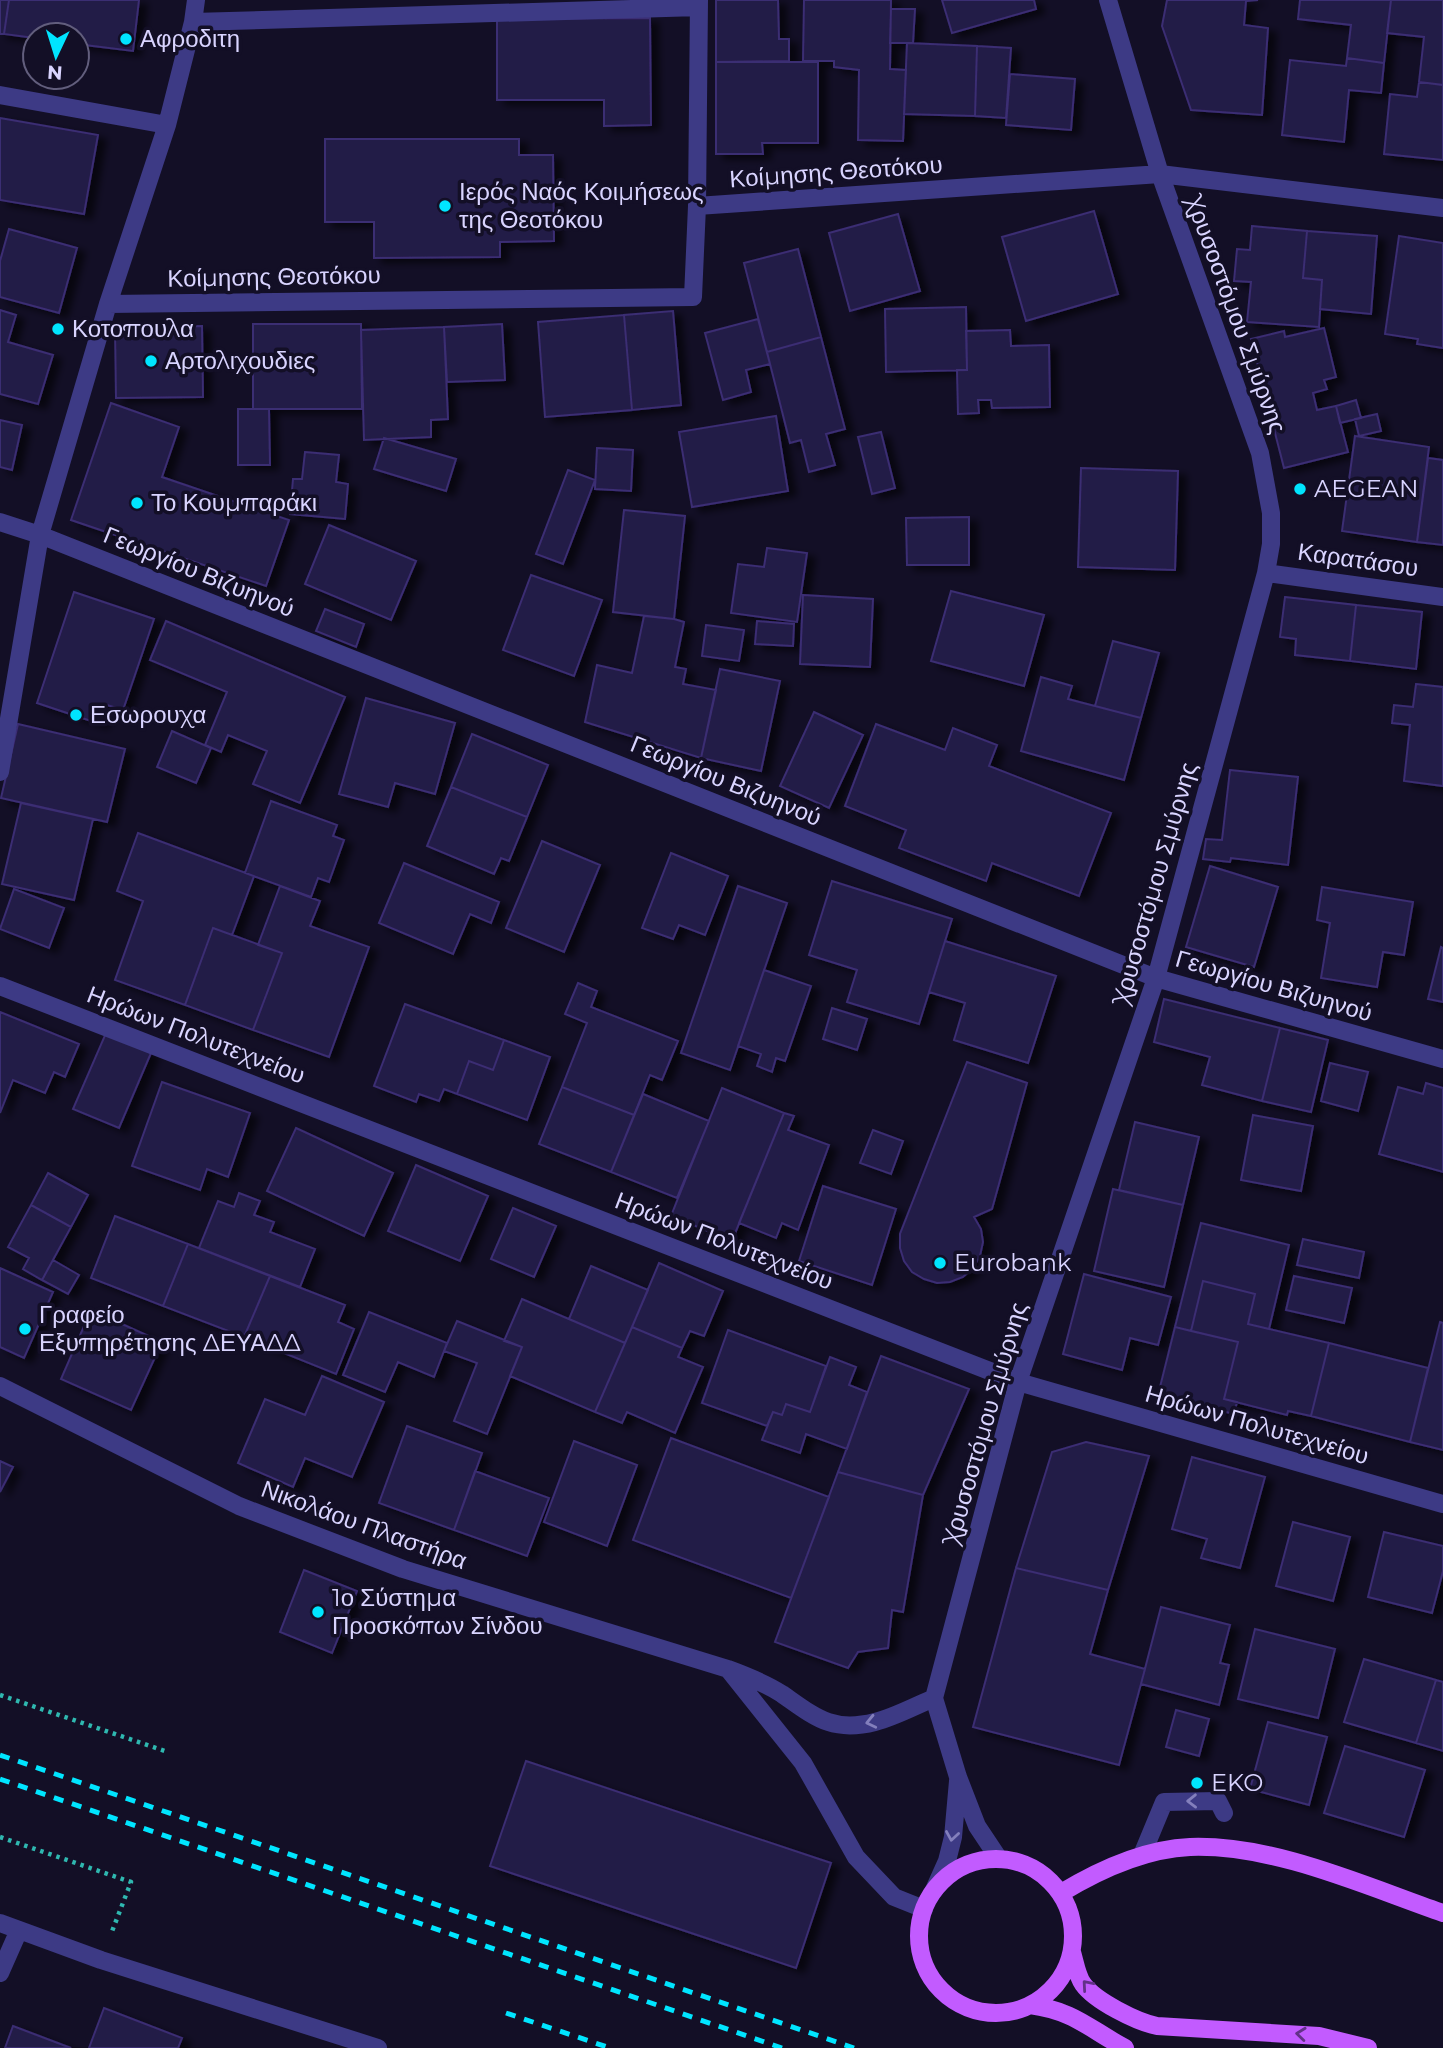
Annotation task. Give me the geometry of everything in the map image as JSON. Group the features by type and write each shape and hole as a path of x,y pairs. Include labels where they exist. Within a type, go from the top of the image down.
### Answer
{"main road":[{"path":"1060,1893 1086,1878 1142,1855 1190,1847 1241,1850 1308,1866 1443,1913"},
{"path":"1030,2006 1049,1992 1064,1973 1072,1952 1074,1931 1070,1912 1060,1893 1049,1879 1034,1868 999,1859 974,1862 951,1873 934,1891 924,1909 919,1932 922,1954 930,1975 944,1993 963,2005 986,2012 1008,2012 1030,2006 1052,2008 1072,2015 1125,2048"},
{"path":"1072,1952 1081,1983 1135,2021 1146,2024 1308,2035 1368,2048"}],"street":[{"path":"0,772 40,536 108,304 167,125 196,0"},
{"name":"Χρυσοστόμου Σμύρνης","path":"934,1698 1018,1382 1156,978 1266,573 1271,544 1271,513 1260,453 1160,174 1108,0"},
{"path":"193,22 699,4 697,206"},
{"path":"0,95 167,125"},
{"name":"Κοίμησης Θεοτόκου","path":"108,304 693,297 697,206 1160,174 1443,208"},
{"name":"Γεωργίου Βιζυηνού","path":"0,522 1156,978 1443,1059"},
{"name":"Καρατάσου","path":"1266,573 1443,597"},
{"name":"Ηρώων Πολυτεχνείου","path":"0,986 1018,1382 1443,1504"},
{"name":"Νικολάου Πλαστήρα","path":"0,1386 239,1506 403,1569 728,1669 759,1681 806,1713 831,1724 856,1726 877,1722 934,1698"},
{"path":"728,1669 803,1763 856,1857 894,1897 924,1909"},
{"path":"934,1698 958,1777 977,1826 999,1859"},
{"path":"934,1891 947,1861 953,1837 958,1777"},
{"path":"1142,1855 1164,1802 1218,1801 1224,1813"},
{"path":"0,1923 101,1960 378,2048"},
{"path":"0,1973 19,1930"}],"path":[{"path":"0,1695 165,1751"},
{"path":"0,1837 131,1882 101,1960"}],"building":[{"path":"0,0 9,0 4,34 0,34"},
{"path":"9,0 139,0 133,51 91,46 91,21 21,21 21,36 4,34"},
{"path":"716,0 778,0 779,39 789,39 789,61 716,62"},
{"path":"804,0 891,0 890,69 906,70 903,141 858,140 859,70 834,67 834,61 803,61"},
{"path":"942,0 1034,0 1036,9 952,33"},
{"path":"1167,0 1258,0 1246,1 1244,25 1268,28 1262,115 1191,110 1162,26"},
{"path":"1300,0 1391,0 1384,63 1347,58 1351,25 1298,19"},
{"path":"1391,0 1443,0 1443,85 1419,82 1424,37 1387,33"},
{"path":"891,9 915,9 913,43 890,43"},
{"path":"650,18 651,125 604,126 604,100 497,100 497,19"},
{"path":"907,43 977,46 975,116 904,114"},
{"path":"977,46 1011,48 1006,118 975,116"},
{"path":"1347,58 1384,63 1381,93 1349,90 1344,142 1282,135 1290,60 1346,66"},
{"path":"716,62 818,62 818,143 762,143 763,154 716,154"},
{"path":"1010,74 1075,79 1071,130 1006,125"},
{"path":"1419,82 1443,85 1443,160 1384,154 1390,94 1417,97"},
{"path":"0,118 98,135 84,214 0,200"},
{"path":"325,139 519,139 519,155 553,155 554,241 500,242 500,257 374,258 374,222 325,222"},
{"path":"1094,211 1118,294 1026,321 1002,237"},
{"path":"898,214 920,291 850,311 829,233"},
{"path":"1252,226 1307,231 1303,278 1322,280 1319,327 1247,322 1251,282 1234,281 1237,249 1250,250"},
{"path":"9,229 77,248 59,313 0,297 0,261"},
{"path":"1307,231 1377,236 1371,314 1320,309 1322,280 1303,278"},
{"path":"1399,236 1443,243 1443,348 1417,344 1418,339 1385,334"},
{"path":"798,249 821,337 767,352 744,263"},
{"path":"966,307 967,370 886,372 885,309"},
{"path":"0,310 16,315 8,342 53,355 38,404 0,394"},
{"path":"673,311 681,405 632,410 624,315"},
{"path":"624,315 632,410 545,417 538,322"},
{"path":"758,319 770,364 746,370 751,392 723,400 705,333"},
{"path":"253,324 361,324 362,409 253,409"},
{"path":"502,324 505,380 447,382 444,327"},
{"path":"202,326 203,397 116,398 115,327"},
{"path":"444,327 448,419 431,420 431,437 364,440 361,330"},
{"path":"1324,328 1336,377 1324,380 1327,389 1313,393 1317,410 1336,406 1348,452 1284,468 1251,339 1284,331 1285,337"},
{"path":"1010,330 1011,346 1049,345 1050,407 992,408 991,400 978,400 979,413 958,414 957,370 967,370 966,331"},
{"path":"821,337 845,429 826,434 835,465 809,472 801,440 790,443 767,352"},
{"path":"1356,400 1361,418 1340,423 1336,406"},
{"path":"111,403 179,427 162,477 289,520 266,586 71,520"},
{"path":"238,409 269,409 270,465 238,465"},
{"path":"1377,414 1381,431 1359,436 1355,419"},
{"path":"776,416 788,491 692,507 679,432"},
{"path":"0,420 22,425 12,470 0,467"},
{"path":"881,432 895,488 872,494 858,437"},
{"path":"1355,436 1429,447 1417,542 1342,531"},
{"path":"384,438 456,459 446,491 374,469"},
{"path":"597,448 633,450 631,491 595,489"},
{"path":"305,452 339,455 336,482 348,484 345,519 290,514 293,479 302,479"},
{"path":"1428,458 1443,460 1443,545 1417,542"},
{"path":"1081,468 1178,471 1175,570 1078,567"},
{"path":"568,470 595,480 563,564 536,554"},
{"path":"624,510 685,516 674,619 613,612"},
{"path":"969,517 969,565 907,565 906,518"},
{"path":"329,525 416,561 391,620 305,584"},
{"path":"767,548 807,553 797,622 731,613 738,564 764,567"},
{"path":"531,575 602,600 574,676 503,650"},
{"path":"951,591 1044,615 1024,686 931,661"},
{"path":"74,592 154,619 123,710 107,705 100,724 37,703"},
{"path":"803,595 873,599 870,667 800,664"},
{"path":"1285,597 1356,605 1350,661 1295,655 1296,639 1280,637"},
{"path":"1356,605 1422,612 1416,669 1350,661"},
{"path":"325,609 364,624 356,647 316,631"},
{"path":"644,616 684,622 675,667 686,669 683,684 716,690 701,758 585,722 597,665 632,673"},
{"path":"166,621 345,697 300,803 253,784 267,751 228,735 221,752 205,745 227,692 150,660"},
{"path":"757,621 794,624 793,646 755,644"},
{"path":"706,625 744,630 739,661 702,656"},
{"path":"1113,641 1159,653 1141,718 1095,706"},
{"path":"720,669 780,681 761,771 701,758"},
{"path":"1041,677 1072,686 1068,699 1141,718 1124,780 1021,751"},
{"path":"1416,684 1443,687 1443,786 1404,781 1410,725 1392,723 1394,705 1413,707"},
{"path":"366,698 455,723 435,794 395,783 388,807 339,794"},
{"path":"814,712 863,735 829,808 780,786"},
{"path":"18,724 125,749 107,822 1,798"},
{"path":"876,724 945,750 953,728 997,745 989,766 1111,813 1079,896 992,863 986,881 899,848 906,830 845,806"},
{"path":"172,731 211,748 196,783 157,767"},
{"path":"472,734 548,765 527,817 451,787"},
{"path":"1230,770 1298,777 1288,865 1231,858 1230,862 1203,859 1206,839 1222,840"},
{"path":"451,787 527,817 509,861 501,858 494,874 427,846"},
{"path":"271,801 337,825 333,836 344,840 329,882 318,878 311,897 245,873"},
{"path":"21,803 93,819 74,900 2,884"},
{"path":"138,833 254,876 232,935 213,928 185,1005 115,980 143,901 117,891"},
{"path":"542,841 600,865 564,952 506,928"},
{"path":"671,853 728,876 705,935 679,925 673,939 642,928"},
{"path":"404,863 499,902 491,923 470,914 453,954 379,923"},
{"path":"1210,866 1278,887 1254,967 1186,947"},
{"path":"832,881 952,919 919,1024 847,1002 857,970 809,955"},
{"path":"280,886 320,901 310,926 369,947 329,1057 253,1030 282,953 258,945"},
{"path":"738,886 787,903 730,1070 681,1053"},
{"path":"1322,887 1413,902 1404,955 1383,952 1377,987 1321,978 1330,923 1317,920"},
{"path":"14,889 64,908 49,948 0,929"},
{"path":"213,928 282,953 253,1030 185,1005"},
{"path":"945,941 1056,976 1028,1063 954,1040 965,1003 929,992"},
{"path":"1441,947 1443,948 1443,1002 1428,999"},
{"path":"764,970 811,986 785,1061 776,1058 772,1072 757,1066 761,1054 738,1046"},
{"path":"578,983 597,991 591,1007 678,1041 662,1080 650,1075 634,1115 562,1087 587,1023 565,1014"},
{"path":"1164,999 1280,1028 1262,1101 1202,1085 1210,1057 1154,1042"},
{"path":"405,1004 504,1040 493,1070 469,1061 457,1094 444,1089 439,1101 419,1094 416,1102 374,1086"},
{"path":"832,1008 867,1019 857,1050 823,1039"},
{"path":"0,1012 79,1044 65,1077 54,1072 45,1093 13,1080 0,1113"},
{"path":"1280,1028 1328,1040 1311,1112 1262,1101"},
{"path":"106,1033 151,1053 119,1128 73,1109"},
{"path":"504,1040 550,1057 527,1120 457,1094 469,1061 493,1070"},
{"path":"967,1062 1027,1083 992,1209 974,1217 981,1229 983,1242 980,1256 973,1268 963,1277 937,1283 912,1272 904,1261 900,1234"},
{"path":"1330,1063 1368,1072 1358,1111 1321,1101"},
{"path":"162,1082 250,1113 228,1177 207,1169 200,1190 132,1166"},
{"path":"1426,1083 1443,1088 1443,1172 1379,1154 1398,1087 1423,1094"},
{"path":"562,1087 634,1115 611,1172 539,1144"},
{"path":"722,1088 784,1113 732,1241 671,1216"},
{"path":"643,1094 709,1121 677,1198 611,1172"},
{"path":"784,1113 794,1116 788,1130 829,1145 798,1230 782,1223 776,1238 739,1223"},
{"path":"1253,1115 1313,1126 1301,1191 1241,1180"},
{"path":"1135,1122 1199,1137 1183,1205 1119,1190"},
{"path":"296,1128 393,1173 364,1236 267,1191"},
{"path":"873,1130 903,1141 891,1174 860,1163"},
{"path":"416,1165 488,1196 460,1261 388,1231"},
{"path":"48,1173 88,1195 71,1227 31,1205"},
{"path":"823,1186 896,1209 872,1285 799,1261"},
{"path":"1113,1189 1183,1205 1164,1287 1094,1271"},
{"path":"239,1193 260,1201 254,1215 274,1222 270,1232 315,1249 300,1287 199,1248 218,1201 234,1207"},
{"path":"31,1205 71,1227 42,1280 23,1269 29,1258 8,1247"},
{"path":"513,1208 556,1226 534,1277 491,1259"},
{"path":"115,1216 188,1244 163,1306 91,1278"},
{"path":"1201,1223 1289,1245 1269,1329 1248,1324 1255,1294 1203,1281 1191,1331 1175,1327"},
{"path":"1303,1239 1364,1252 1359,1278 1297,1265"},
{"path":"188,1244 270,1276 244,1337 163,1306"},
{"path":"53,1260 79,1275 68,1294 42,1280"},
{"path":"659,1263 723,1291 704,1336 690,1331 682,1348 632,1327"},
{"path":"591,1266 648,1290 625,1343 569,1319"},
{"path":"0,1268 53,1292 24,1358 0,1347"},
{"path":"1084,1274 1171,1297 1158,1345 1130,1338 1122,1370 1063,1354"},
{"path":"270,1276 345,1305 338,1322 354,1329 336,1374 244,1337"},
{"path":"1294,1276 1352,1288 1344,1323 1286,1310"},
{"path":"1203,1281 1255,1294 1248,1324 1329,1343 1311,1416 1288,1411 1287,1415 1224,1399 1238,1342 1191,1331"},
{"path":"522,1299 625,1343 595,1412 510,1376 522,1347 504,1341"},
{"path":"91,1310 162,1342 131,1410 61,1379"},
{"path":"369,1312 447,1343 434,1377 398,1362 385,1392 343,1375"},
{"path":"457,1321 522,1347 487,1434 454,1421 477,1363 444,1351"},
{"path":"1440,1322 1443,1323 1443,1450 1410,1442"},
{"path":"632,1327 682,1348 678,1357 703,1367 675,1433 627,1412 622,1423 595,1412"},
{"path":"1175,1327 1238,1342 1224,1399 1237,1402 1234,1414 1158,1395"},
{"path":"728,1330 826,1366 810,1412 786,1404 782,1415 773,1412 767,1426 702,1403"},
{"path":"1329,1343 1428,1368 1410,1442 1311,1416"},
{"path":"881,1356 969,1389 923,1495 838,1472"},
{"path":"830,1357 856,1367 849,1385 867,1392 847,1449 806,1434 800,1453 762,1440 773,1412 782,1415 786,1404 810,1412"},
{"path":"322,1376 384,1402 352,1477 305,1458 293,1487 238,1463 265,1399 305,1415"},
{"path":"407,1426 482,1453 454,1530 379,1503"},
{"path":"671,1438 829,1497 791,1598 633,1540"},
{"path":"574,1441 637,1465 607,1546 544,1522"},
{"path":"1086,1442 1149,1456 1108,1590 1016,1568 1052,1452"},
{"path":"1192,1457 1265,1477 1240,1568 1201,1558 1207,1539 1172,1529"},
{"path":"0,1461 13,1467 0,1492"},
{"path":"475,1471 549,1498 527,1556 454,1530"},
{"path":"838,1472 923,1495 903,1612 892,1610 888,1648 858,1652 848,1668 775,1642"},
{"path":"1293,1522 1350,1537 1333,1601 1276,1586"},
{"path":"1384,1532 1443,1546 1443,1571 1432,1613 1368,1597"},
{"path":"1016,1568 1108,1590 1090,1654 1145,1669 1119,1765 973,1727"},
{"name":"1ο Σύστημα Προσκόπων Σίνδου","path":"304,1570 357,1591 332,1653 280,1632"},
{"path":"1161,1607 1230,1625 1220,1663 1229,1665 1219,1705 1141,1684"},
{"path":"1255,1629 1335,1649 1318,1718 1238,1699"},
{"path":"1364,1659 1436,1680 1416,1743 1344,1722"},
{"path":"1436,1680 1443,1682 1443,1751 1416,1743"},
{"path":"1176,1710 1209,1719 1199,1756 1166,1747"},
{"path":"1268,1722 1327,1737 1309,1805 1250,1789"},
{"path":"1345,1746 1425,1770 1404,1837 1324,1813"},
{"path":"526,1761 831,1863 796,1968 490,1866"},
{"path":"104,2008 182,2038 178,2048 89,2048"},
{"path":"13,2026 71,2048 5,2048"}],"railway":[{"path":"0,1755 854,2048"},
{"path":"0,1779 782,2048"},
{"path":"506,2013 610,2048"}],"place":[{"name":"Αφροδιτη","path":"126,39"},
{"name":"Ιερός Ναός Κοιμήσεως της Θεοτόκου","path":"445,206"},
{"name":"Κοτοπουλα","path":"58,329"},
{"name":"Αρτολιχουδιες","path":"151,361"},
{"name":"AEGEAN","path":"1300,489"},
{"name":"Το Κουμπαράκι","path":"137,503"},
{"name":"Εσωρουχα","path":"76,715"},
{"name":"Eurobank","path":"940,1263"},
{"name":"Γραφείο Εξυπηρέτησης ΔΕΥΑΔΔ","path":"25,1329"},
{"name":"1ο Σύστημα Προσκόπων Σίνδου","path":"318,1612"},
{"name":"EKO","path":"1197,1783"}]}
